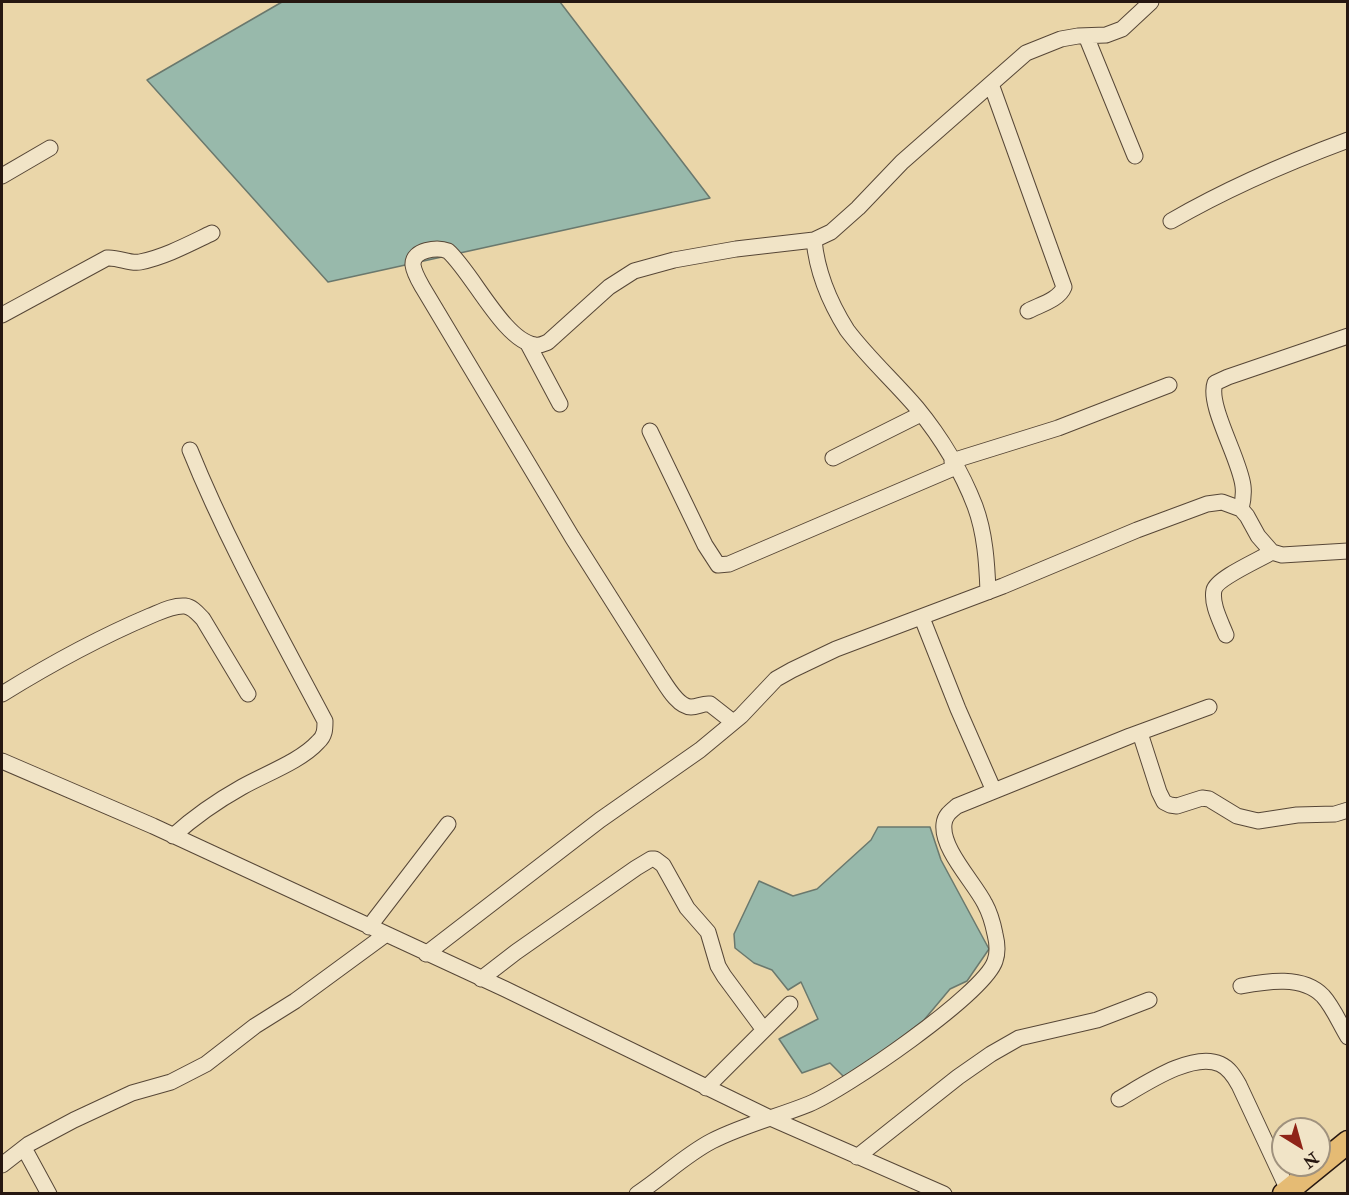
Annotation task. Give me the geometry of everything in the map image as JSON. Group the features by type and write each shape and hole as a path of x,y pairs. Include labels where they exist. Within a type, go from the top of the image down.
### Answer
{"highway":[{"path":"1286,1192 1347,1142"}],"street":[{"path":"733,722 710,704 686,706 658,673 572,537 427,296 413,267 413,261 418,255 435,248 448,250 515,336 528,344 538,346 548,342 602,292 634,271 674,260 767,245 811,241 831,232 845,221 902,162 1026,53 1061,39 1106,35 1122,29 1151,2"},
{"path":"1086,36 1136,156"},
{"path":"991,84 1064,287 1056,297 1028,311"},
{"path":"1171,221 1216,195 1265,172 1347,140"},
{"path":"2,176 50,148"},
{"path":"2,315 107,258 114,257 139,262 188,245 212,233"},
{"path":"811,241 830,297 842,321 858,345 921,414 954,464 978,517 987,559 988,592"},
{"path":"1241,509 1244,497 1241,474 1218,411 1213,389 1215,383 1347,336"},
{"path":"528,344 560,404"},
{"path":"650,431 705,545 718,565 729,564 954,464 1058,428 1169,385"},
{"path":"833,458 921,414"},
{"path":"173,836 191,820 241,787 309,751 320,741 325,732 325,721 217,514 190,450"},
{"path":"426,954 600,820 700,750 733,722 776,679 836,649 922,618 1182,512 1207,504 1222,502 1241,509 1258,536 1272,552 1282,555 1347,551"},
{"path":"1226,635 1217,610 1214,589 1218,582 1227,576 1259,561 1272,552"},
{"path":"2,694 123,627 176,606 187,606 203,619 248,694"},
{"path":"922,618 994,791"},
{"path":"637,1194 697,1149 768,1118 810,1103 875,1066 984,978 996,961 997,941 986,905 956,859 947,840 944,822 948,813 957,806 1209,707"},
{"path":"1140,733 1159,792 1164,802 1170,805 1177,806 1202,798 1209,799 1237,816 1258,821 1296,815 1335,814 1347,810"},
{"path":"2,761 173,836 482,979 768,1118 944,1194"},
{"path":"369,927 448,824"},
{"path":"482,979 516,952 636,868 655,859 663,865 687,908 708,932 718,966 724,976 765,1030"},
{"path":"2,1165 24,1148 74,1120 115,1100 171,1082 206,1064 255,1026 295,1001 385,934"},
{"path":"1241,986 1263,982 1283,982 1311,987 1324,997 1347,1037"},
{"path":"857,1157 958,1077 1019,1038 1097,1020 1149,999"},
{"path":"706,1088 790,1004"},
{"path":"1119,1099 1167,1072 1186,1065 1205,1061 1219,1063 1230,1071 1239,1085 1286,1192"},
{"path":"24,1148 49,1194"}],"shaded area":[{"path":"282,2 560,2 710,198 328,282 147,80"},
{"path":"878,827 930,827 941,860 989,949 967,981 950,989 924,1020 846,1079 830,1063 802,1073 779,1039 818,1019 801,982 788,990 772,970 754,963 735,948 734,934 759,881 793,896 817,889 871,840"}]}
